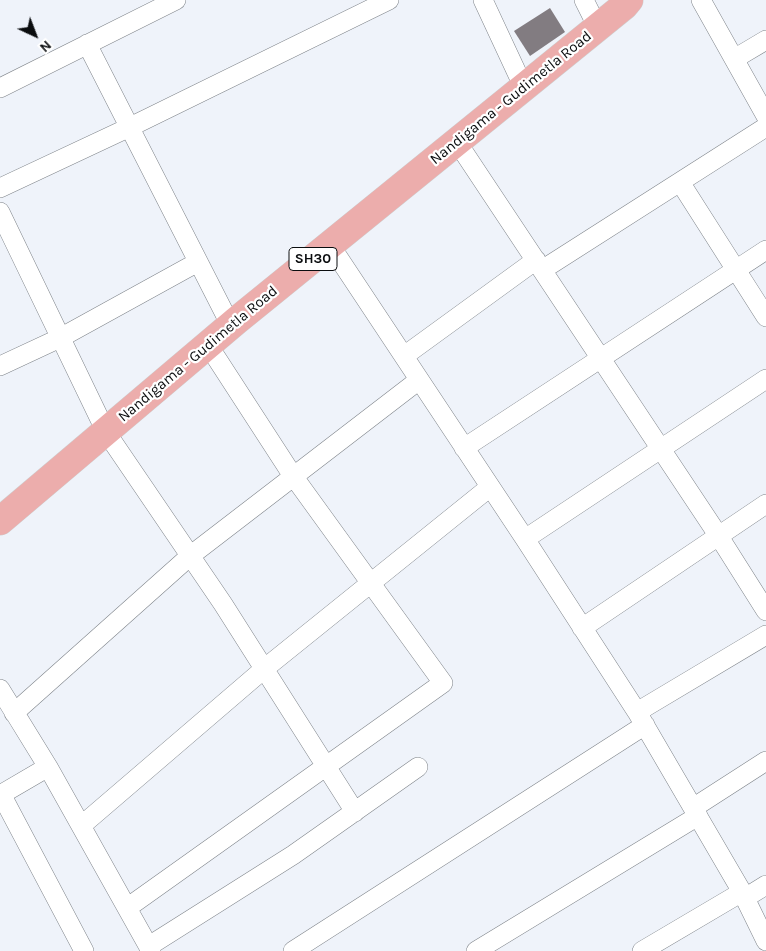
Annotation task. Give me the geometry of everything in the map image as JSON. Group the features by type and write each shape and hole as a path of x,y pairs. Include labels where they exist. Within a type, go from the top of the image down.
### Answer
{"main road":[{"name":"Nandigama - Gudimetla Road","path":"0,521 208,345 598,28 629,0"}],"street":[{"path":"0,88 176,0"},
{"path":"0,188 130,127 389,0"},
{"path":"483,0 524,88"},
{"path":"584,0 598,28"},
{"path":"701,0 766,116"},
{"path":"734,59 766,40"},
{"path":"87,44 231,326"},
{"path":"404,356 539,265 680,182 766,128"},
{"path":"457,142 718,535 766,611"},
{"path":"680,182 766,317"},
{"path":"0,212 106,432 190,556 355,812"},
{"path":"330,245 526,539 641,719 743,895 766,941"},
{"path":"464,448 766,250"},
{"path":"0,366 60,338 198,262"},
{"path":"127,908 443,683 293,476 208,345"},
{"path":"526,539 766,379"},
{"path":"14,713 190,556 420,380"},
{"path":"81,826 264,669 490,487"},
{"path":"582,628 766,504"},
{"path":"293,951 766,635"},
{"path":"0,689 48,767 150,949 293,855 418,767"},
{"path":"476,951 696,812 766,761"},
{"path":"48,767 1,794 84,951"},
{"path":"642,951 743,895 766,885"}],"building":[{"path":"550,8 565,32 530,56 514,31"}]}
